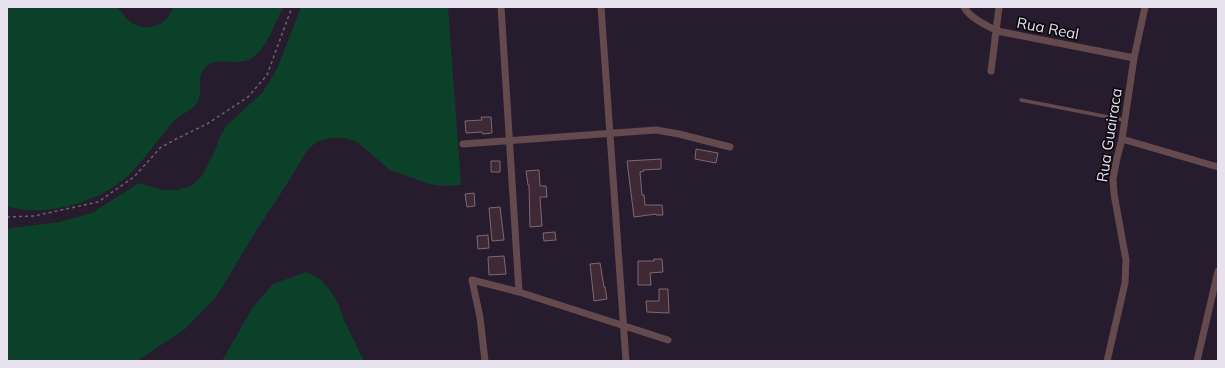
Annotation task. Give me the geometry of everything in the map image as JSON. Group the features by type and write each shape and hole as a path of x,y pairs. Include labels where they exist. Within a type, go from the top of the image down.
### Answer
{"street":[{"path":"501,7 519,292"},
{"path":"601,7 626,361"},
{"name":"Rua Real","path":"964,7 966,11 982,23 997,31 1134,58"},
{"path":"991,71 999,7"},
{"name":"Rua Guairaca","path":"1107,361 1125,283 1126,260 1114,194 1113,179 1116,158 1122,138 1134,58 1145,7"},
{"path":"463,144 656,130 679,134 730,147"},
{"path":"1122,138 1218,166"},
{"path":"1197,361 1218,271"},
{"path":"485,361 480,317 472,280 519,292 668,340"}],"lane":[{"path":"1021,100 1124,120"}],"path":[{"path":"7,217 34,216 98,202 134,177 160,148 207,124 248,97 268,75 292,7"}],"green space":[{"path":"7,7 117,7 132,23 138,26 151,27 167,18 173,7 284,7 267,41 252,58 240,62 214,62 204,69 200,77 200,93 196,105 176,119 142,161 126,178 112,188 84,201 52,209 36,210 7,206"},
{"path":"301,7 448,7 461,185 442,186 429,184 390,170 357,142 344,138 330,138 316,142 306,152 214,299 185,329 137,361 7,361 7,230 12,228 59,222 92,213 139,183 162,190 177,190 191,186 202,176 215,151 219,138 227,125 262,93 277,69"},
{"path":"306,272 320,279 330,290 338,303 343,318 364,361 222,361 253,307 273,284"}],"building":[{"path":"481,117 491,117 492,133 466,133 465,121 482,120"},
{"path":"696,149 718,153 716,163 695,159"},
{"path":"661,159 661,169 643,170 644,171 640,172 642,195 644,195 645,205 662,205 663,215 656,214 634,217 627,161"},
{"path":"491,161 500,161 500,172 491,172"},
{"path":"539,170 540,186 546,186 547,197 540,197 542,226 530,227 529,185 526,171"},
{"path":"474,193 475,206 467,207 465,194"},
{"path":"500,207 504,240 492,241 489,208"},
{"path":"555,232 556,240 544,241 543,233"},
{"path":"488,235 489,248 478,249 477,236"},
{"path":"504,256 506,274 489,275 488,257"},
{"path":"654,259 662,259 663,272 650,273 651,285 638,285 638,261 654,261"},
{"path":"600,263 607,299 594,301 590,264"},
{"path":"659,289 668,289 669,313 647,312 646,301 659,301"}]}
